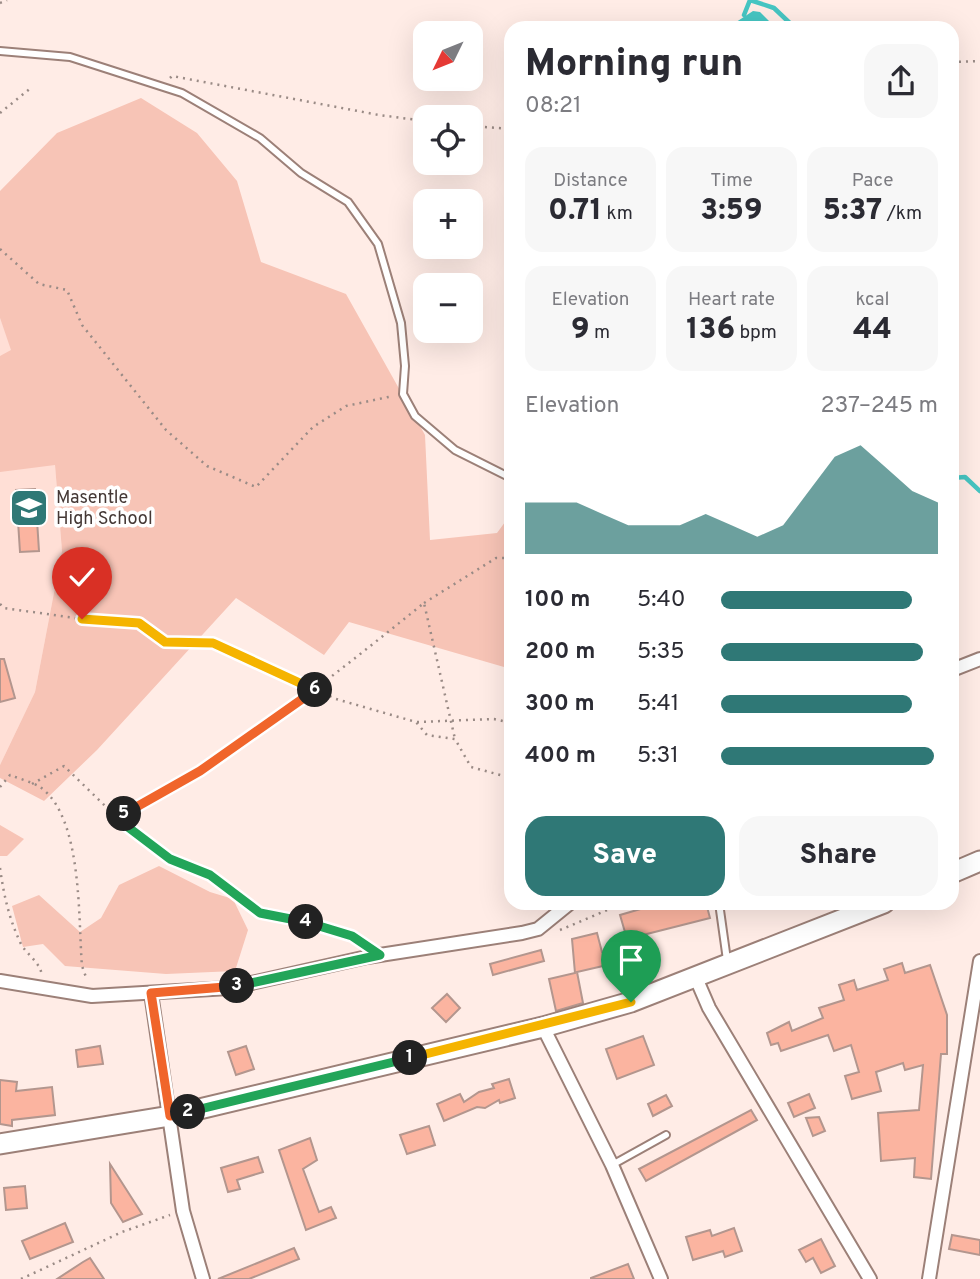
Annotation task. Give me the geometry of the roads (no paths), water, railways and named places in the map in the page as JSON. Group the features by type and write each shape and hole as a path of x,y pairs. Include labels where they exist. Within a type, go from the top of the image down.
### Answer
{"main road":[{"path":"959,870 980,861"},
{"path":"0,1144 170,1116 543,1027 631,1002 866,910"}],"street":[{"path":"959,667 980,659"},
{"path":"0,981 92,996 229,988 380,955 468,943 538,929 561,910"},
{"path":"929,1279 980,961"},
{"path":"696,978 709,1008 870,1279"},
{"path":"151,993 183,1211 203,1279"},
{"path":"543,1027 612,1165 662,1279"}],"lane":[{"path":"0,51 70,57 182,93 260,138 301,173 348,202 378,244 398,310 405,366 403,394 415,416 456,450 504,474"},
{"path":"720,910 726,965"},
{"path":"612,1165 666,1135"}],"water":[{"path":"753,11 760,12 769,21 738,21"}],"waterway":[{"path":"744,15 750,0 774,8 788,21"},
{"path":"959,477 965,477 980,491"}],"place":[{"name":"Masentle High School","path":"29,508"}]}
